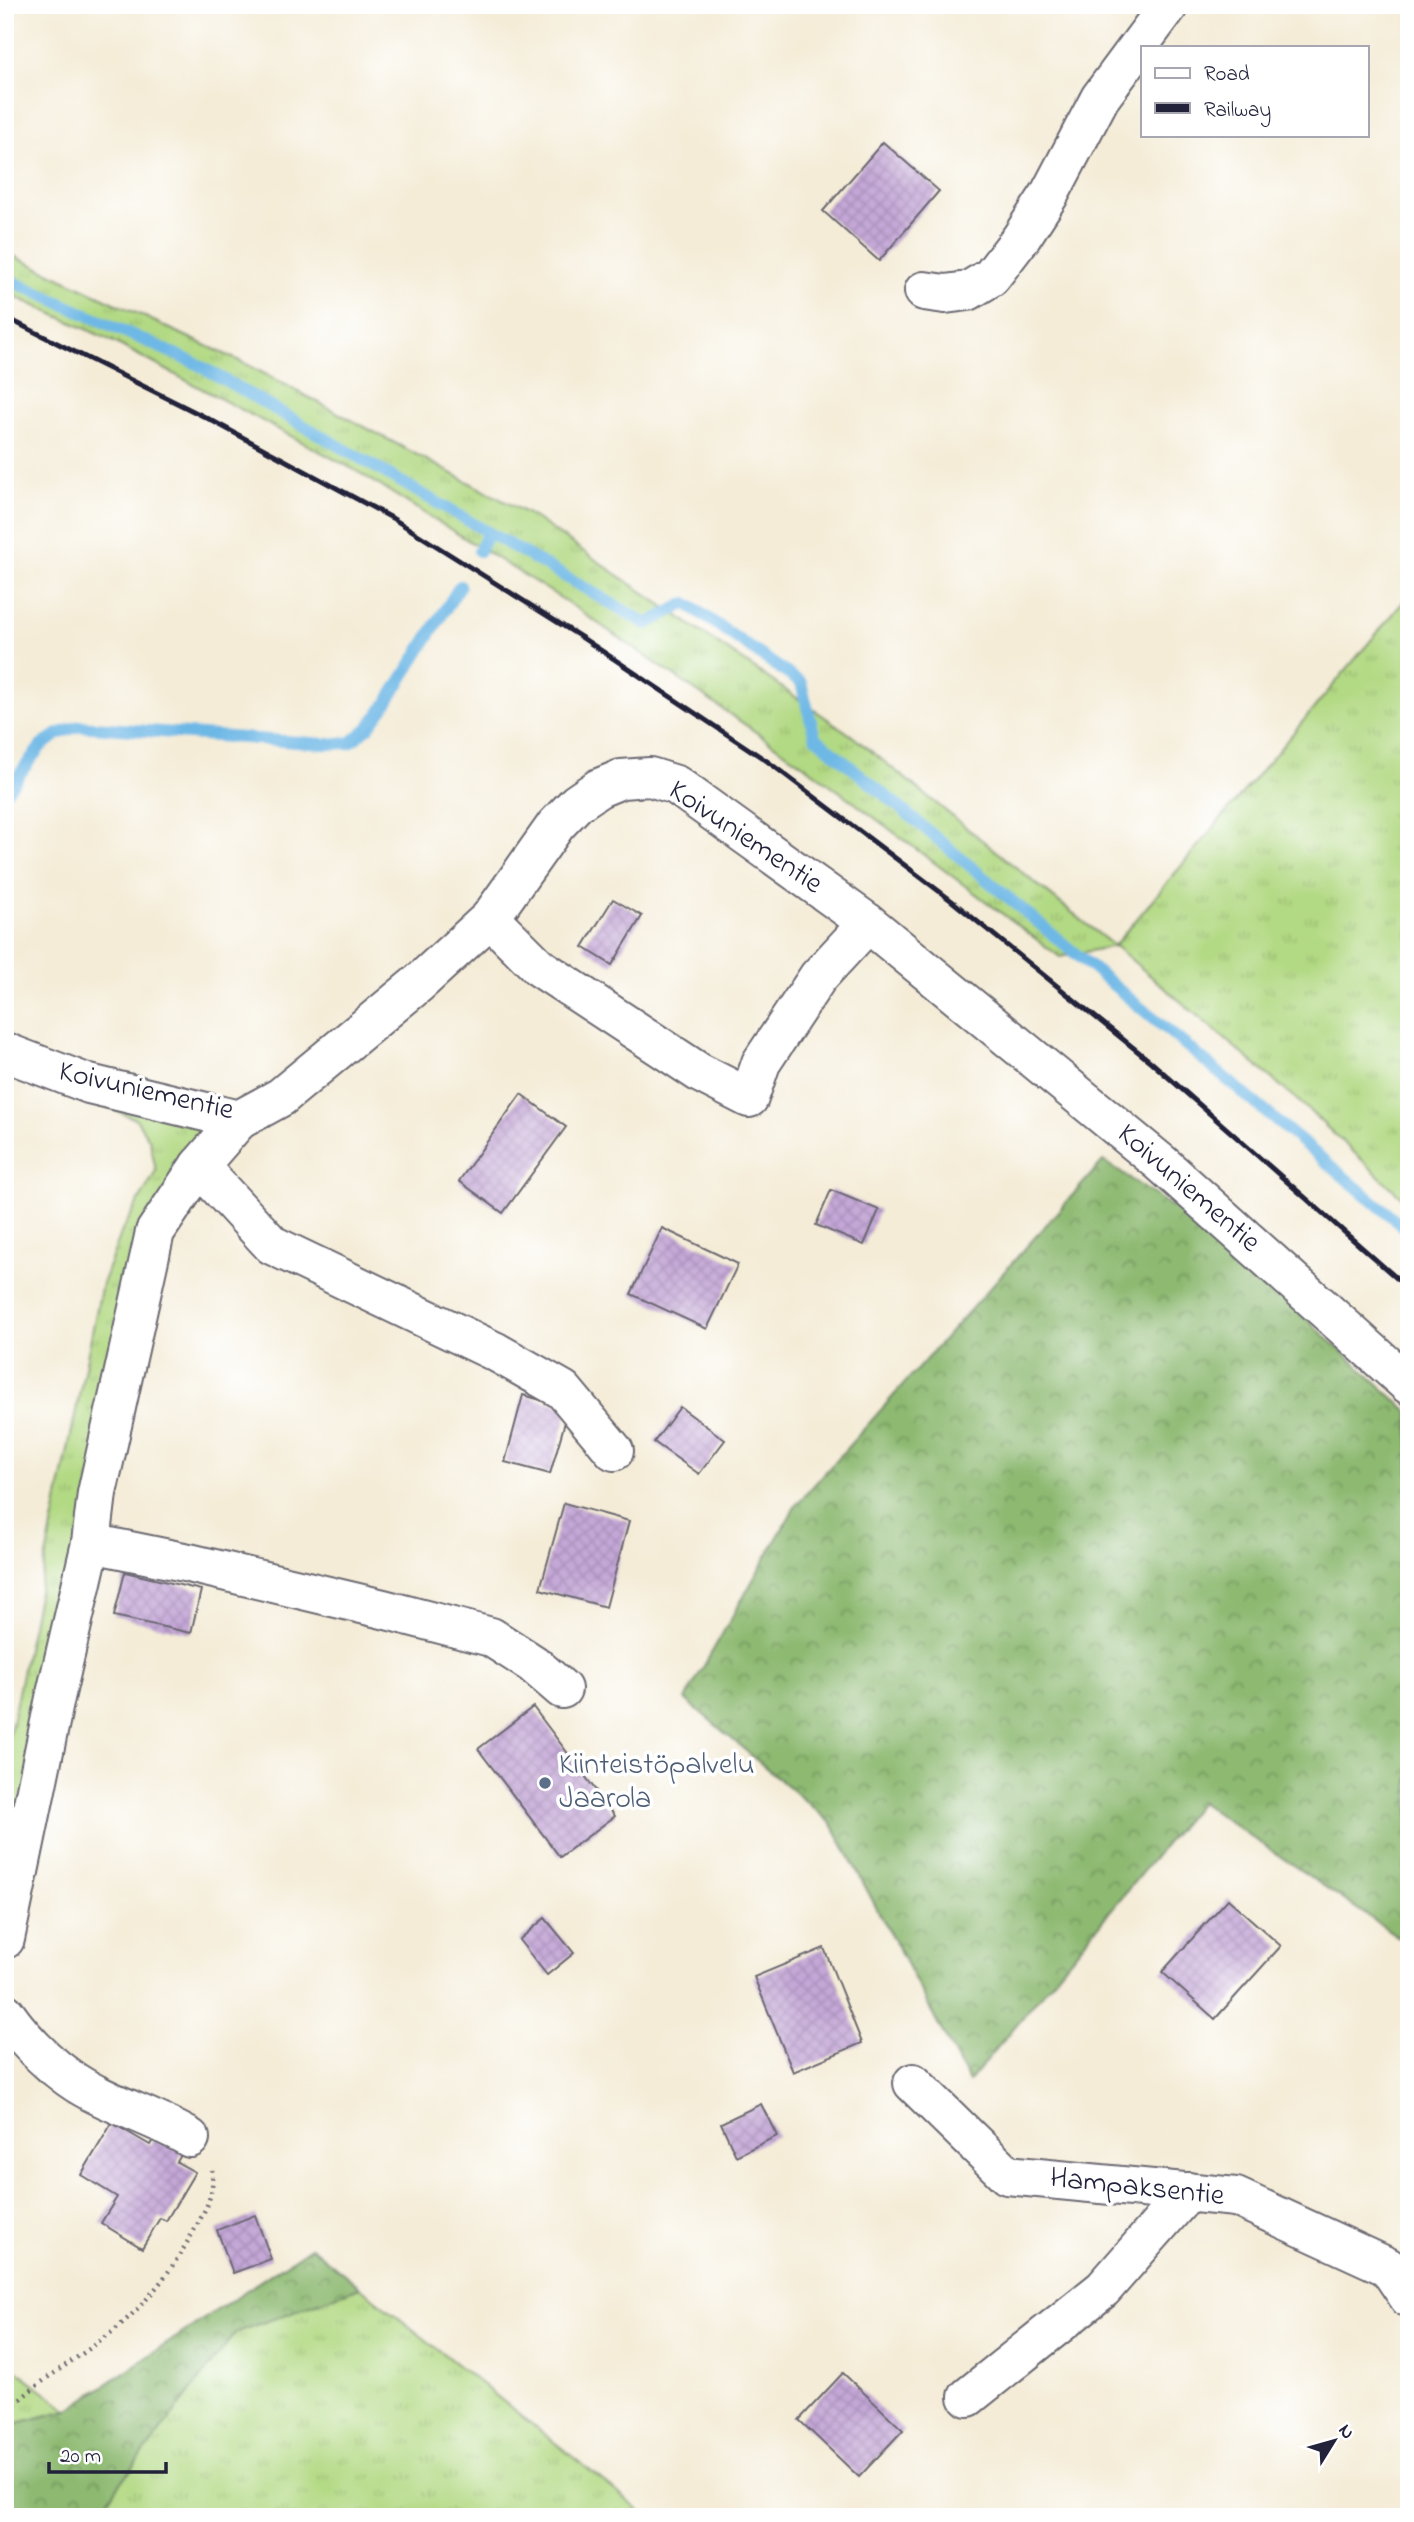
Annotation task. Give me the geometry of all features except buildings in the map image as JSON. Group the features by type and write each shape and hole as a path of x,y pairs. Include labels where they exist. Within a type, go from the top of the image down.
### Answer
{"street":[{"path":"924,291 944,294 968,291 991,277 1049,195 1100,98 1170,5"},
{"name":"Koivuniementie","path":"5,1052 89,1084 239,1120 281,1097 419,983 490,918 556,825 577,803 599,788 621,779 650,777 676,785 868,923 1161,1163 1409,1385"},
{"path":"490,918 539,967 700,1073 749,1098 761,1063 818,977 868,923"},
{"path":"5,1939 55,1698 91,1543 97,1493 155,1232 198,1166 239,1120"},
{"path":"198,1166 272,1245 496,1352 563,1390 614,1451"},
{"path":"91,1543 331,1597 491,1637 533,1664 562,1689"},
{"path":"5,2013 18,2032 39,2054 70,2080 164,2123 190,2138"},
{"name":"Hampaksentie","path":"913,2083 1007,2175 1236,2196 1388,2267 1409,2298"},
{"path":"968,2397 1103,2289 1188,2192"}],"path":[{"path":"5,2414 22,2397 125,2321 173,2268 210,2202 214,2185 208,2158 190,2138"}],"green space":[{"path":"5,252 248,365 532,516 851,735 1114,946 1409,595 1409,1204 1302,1104 1115,946 1060,957 811,770 567,602 355,470 110,340 5,292"},
{"path":"99,1103 211,1122 163,1200 5,1902 5,1756 102,1284 122,1231 156,1171 150,1141 136,1119"},
{"path":"1103,1161 1209,1231 1409,1412 1409,1944 1200,1802 969,2082 832,1824 685,1699 796,1505"},
{"path":"311,2247 360,2287 235,2333 95,2517 5,2517 6,2426 68,2410"},
{"path":"360,2287 643,2513 644,2517 95,2517 235,2333"},
{"path":"5,2361 68,2410 6,2426 5,2432"}],"waterway":[{"path":"5,278 197,364 647,624 686,603 801,683 815,737 1409,1231"},
{"path":"479,551 488,533"},
{"path":"5,793 41,746 58,734 79,726 325,744 350,743 368,728 387,703 460,586"}],"railway":[{"path":"5,317 207,418 392,518 584,639 767,761 952,901 1151,1062 1409,1289"}],"place":[{"name":"Kiinteistöpalvelu Jaarola","path":"545,1783"}]}
